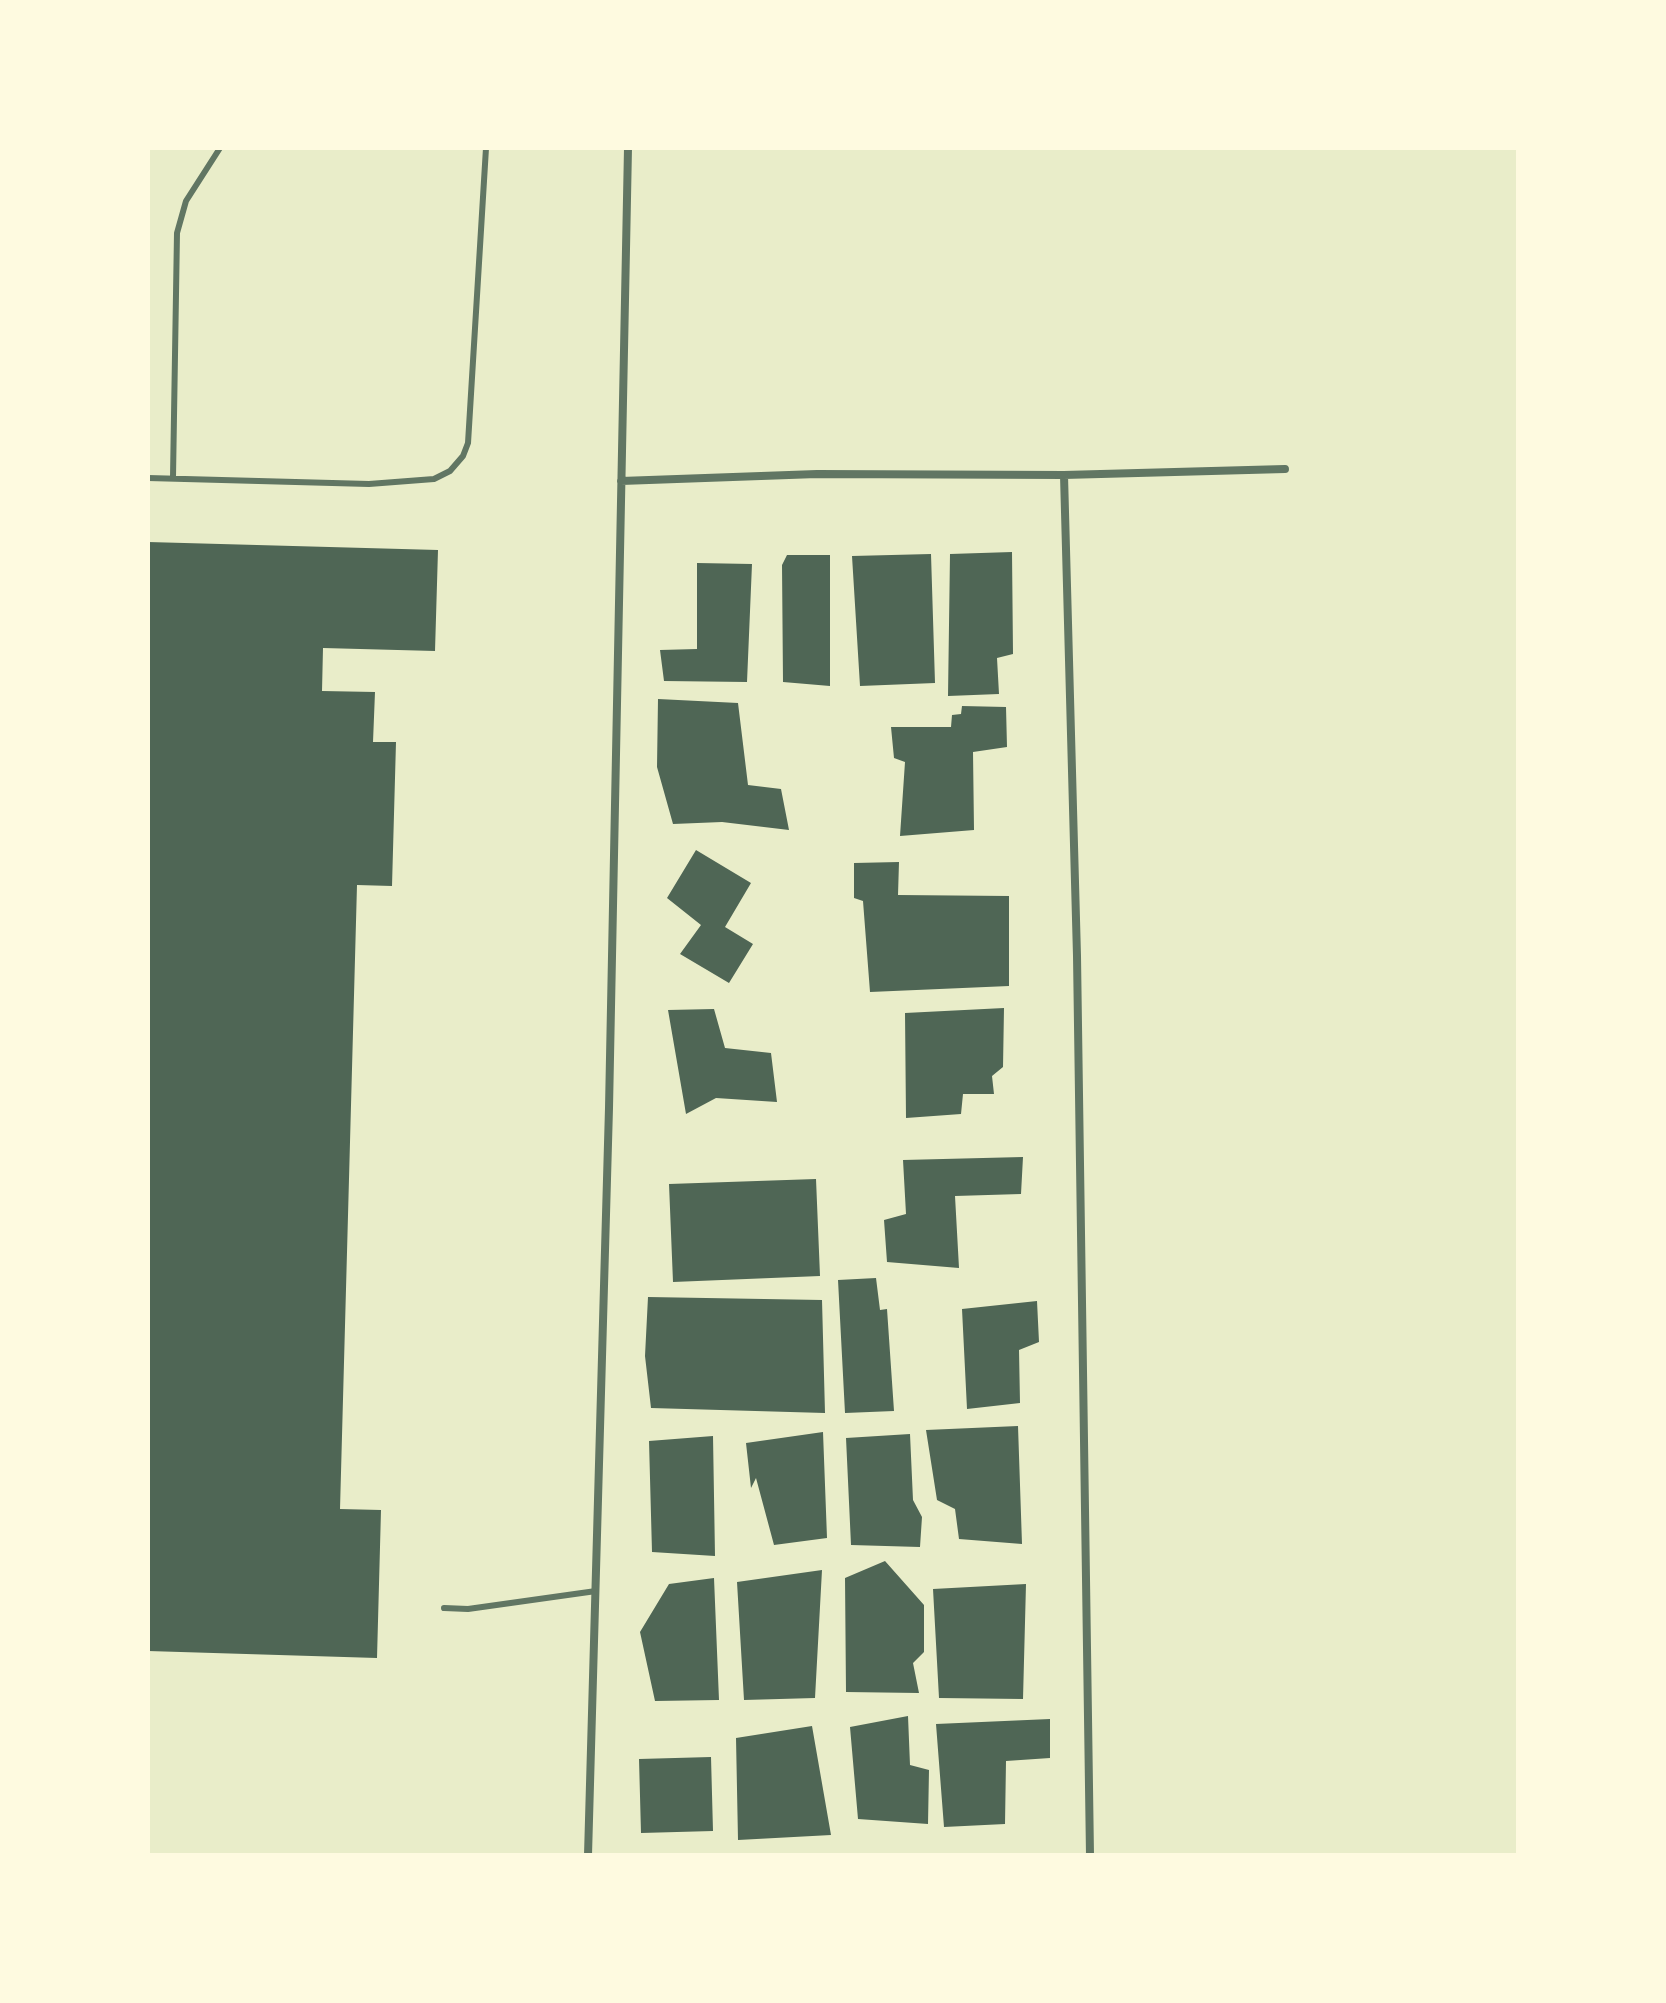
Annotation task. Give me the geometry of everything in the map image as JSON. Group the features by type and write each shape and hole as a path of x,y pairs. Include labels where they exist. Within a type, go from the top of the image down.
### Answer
{"street":[{"path":"588,1855 628,148"},
{"path":"621,481 817,474 1064,475 1285,469"},
{"path":"1064,475 1077,956 1090,1855"}],"lane":[{"path":"173,477 177,233 186,201 220,148"},
{"path":"148,478 369,484 434,479 450,471 463,456 468,443 486,148"},
{"path":"444,1608 468,1609 596,1591"}],"building":[{"path":"148,542 438,550 435,651 323,648 322,691 375,692 373,742 396,742 392,886 357,885 340,1509 381,1510 377,1658 148,1651"},
{"path":"1012,552 1013,654 997,658 999,694 948,696 950,554"},
{"path":"931,554 935,683 860,686 852,556"},
{"path":"787,555 830,555 830,686 783,682 782,565"},
{"path":"697,563 752,564 747,682 664,681 660,650 697,649"},
{"path":"658,699 738,703 748,785 781,789 789,830 722,822 673,824 657,767"},
{"path":"962,706 1006,707 1007,747 973,752 974,830 900,836 905,762 894,758 891,727 951,727 952,715 961,714"},
{"path":"696,850 751,883 725,927 753,944 729,983 680,954 701,925 667,898"},
{"path":"899,862 898,895 1009,896 1009,986 870,992 863,901 854,898 854,863"},
{"path":"1004,1008 1003,1067 992,1076 994,1094 963,1094 961,1114 906,1118 905,1013"},
{"path":"714,1009 725,1048 771,1053 777,1102 716,1098 686,1114 668,1010"},
{"path":"1023,1157 1021,1194 955,1196 959,1268 887,1262 884,1220 906,1214 903,1160"},
{"path":"816,1179 820,1276 673,1282 669,1184"},
{"path":"876,1278 880,1310 887,1309 894,1411 845,1413 838,1280"},
{"path":"648,1297 822,1300 825,1413 651,1408 645,1356"},
{"path":"1037,1301 1039,1342 1019,1350 1020,1403 967,1409 962,1309"},
{"path":"1018,1426 1022,1544 959,1539 955,1509 937,1500 926,1430"},
{"path":"823,1432 827,1538 774,1545 756,1478 751,1488 746,1443"},
{"path":"910,1434 913,1500 922,1517 920,1547 851,1545 846,1438"},
{"path":"713,1436 715,1556 652,1552 649,1441"},
{"path":"885,1561 924,1605 924,1652 913,1663 919,1693 846,1692 845,1578"},
{"path":"822,1570 815,1698 744,1700 737,1582"},
{"path":"714,1578 719,1700 655,1701 640,1632 669,1584"},
{"path":"1026,1584 1023,1699 939,1698 933,1589"},
{"path":"908,1716 910,1765 929,1770 928,1824 858,1819 850,1727"},
{"path":"1050,1719 1050,1758 1006,1761 1005,1824 944,1827 936,1724"},
{"path":"812,1726 831,1835 738,1840 736,1738"},
{"path":"711,1757 713,1831 641,1833 639,1759"}]}
